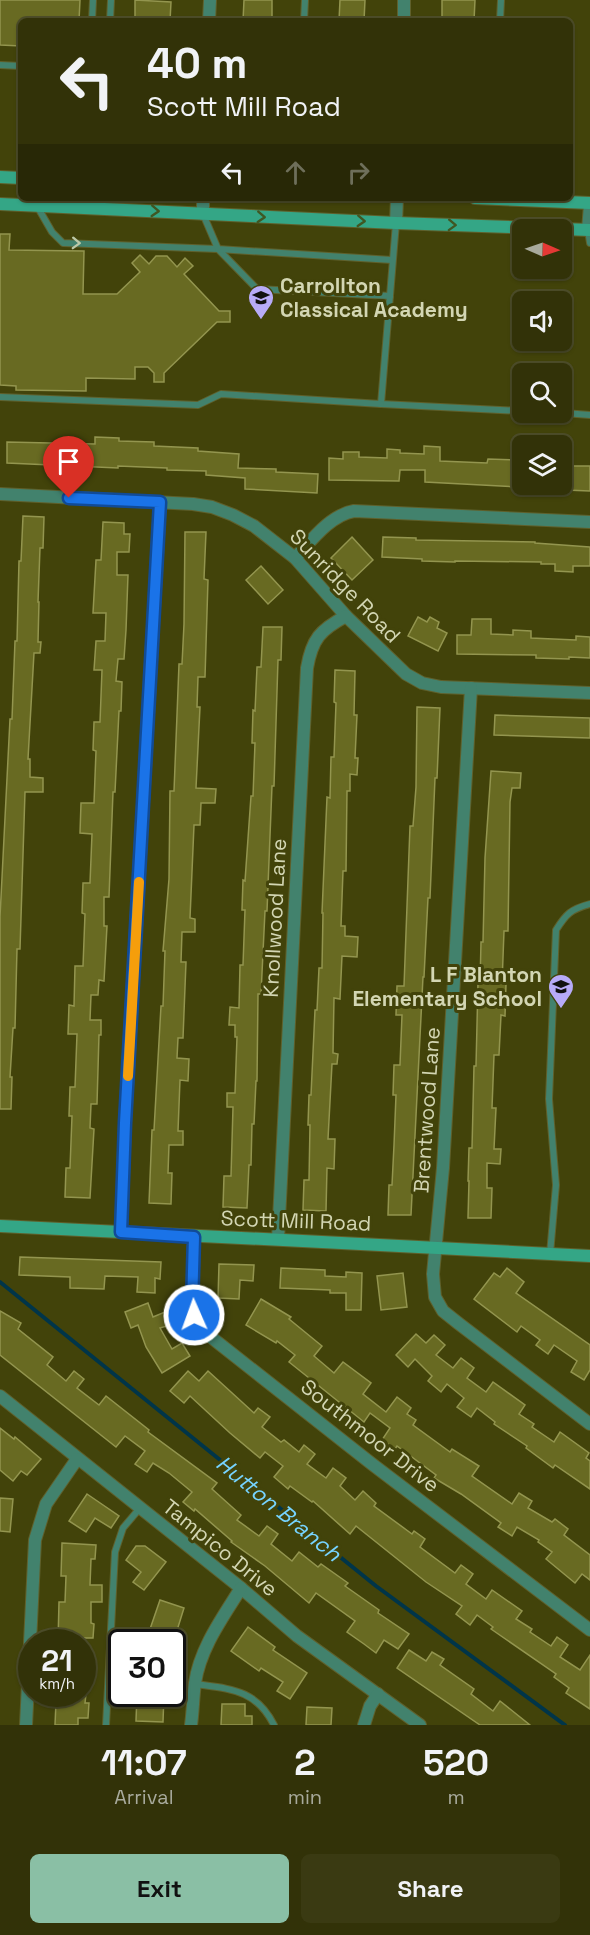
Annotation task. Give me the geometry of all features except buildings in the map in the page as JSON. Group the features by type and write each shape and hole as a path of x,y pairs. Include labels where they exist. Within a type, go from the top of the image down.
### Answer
{"main road":[{"path":"0,177 18,178"},
{"path":"541,201 590,204"},
{"path":"0,204 36,206 103,203 203,214 589,234"},
{"name":"Scott Mill Road","path":"0,1226 590,1256"}],"street":[{"path":"209,18 210,0"},
{"path":"404,0 404,18"},
{"path":"203,201 203,214"},
{"path":"396,223 397,201"},
{"path":"589,234 590,204"},
{"name":"Sunridge Road","path":"0,494 213,507 254,526 295,558 346,616 406,674 422,683 441,687 590,693"},
{"path":"121,1232 125,1123 160,502"},
{"path":"295,558 332,521 348,512 590,522"},
{"name":"Knollwood Lane","path":"278,1239 307,668 309,653 316,638 328,625 346,616"},
{"name":"Brentwood Lane","path":"471,688 453,1008 437,1247 433,1274 435,1297 444,1311 590,1424"},
{"name":"Southmoor Drive","path":"194,1237 192,1306 202,1330 372,1464 590,1630"},
{"name":"Tampico Drive","path":"0,1396 241,1587 297,1636 420,1725"},
{"path":"26,1725 35,1540 46,1504 77,1459"},
{"path":"191,1725 195,1684 212,1636 241,1587"},
{"path":"364,1725 370,1706 378,1694"}],"lane":[{"path":"92,18 93,0"},
{"path":"110,18 111,0"},
{"path":"304,18 305,0"},
{"path":"500,18 501,0"},
{"path":"0,65 18,66"},
{"path":"36,206 52,232 63,243 218,249 392,260"},
{"path":"203,214 218,249 257,289 390,296"},
{"path":"381,404 396,223"},
{"path":"0,397 198,405 221,394 512,411"},
{"path":"572,414 590,415"},
{"path":"550,1254 556,1185 549,1099 556,930 564,917 575,908 590,904"},
{"path":"106,1725 115,1552 123,1528 140,1508"},
{"path":"195,1684 244,1693 255,1701 270,1717 274,1725"}],"waterway":[{"name":"Hutton Branch","path":"0,1282 376,1586 565,1725"}],"slow traffic":[{"path":"128,1076 139,882"}],"place":[{"name":"Carrollton Classical Academy","path":"261,321"},
{"name":"L F Blanton Elementary School","path":"561,1010"}],"route":[{"path":"69,498 160,502 125,1123 121,1232 194,1237 192,1306 194,1315"}]}
